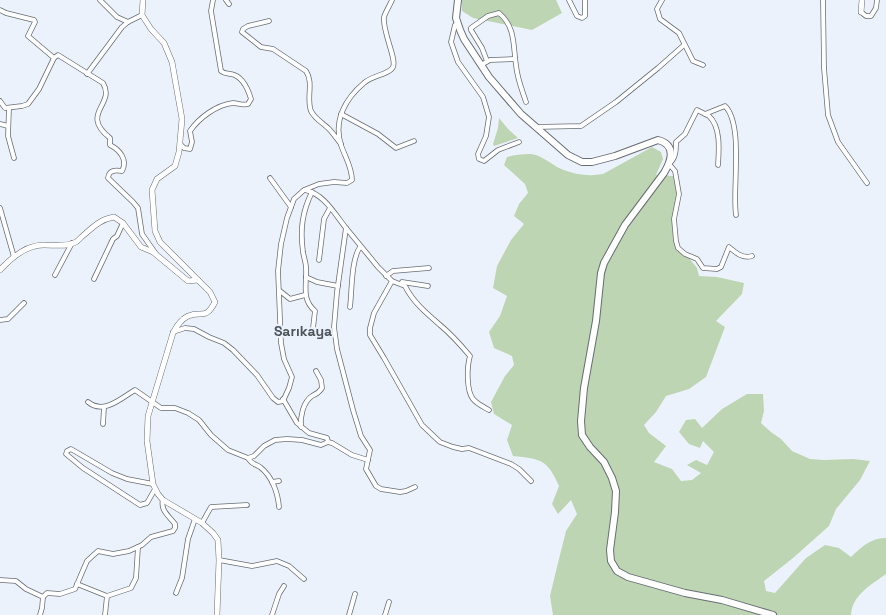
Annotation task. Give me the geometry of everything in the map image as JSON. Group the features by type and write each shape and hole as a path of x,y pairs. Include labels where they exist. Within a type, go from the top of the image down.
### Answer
{"main road":[{"path":"455,0 453,16 455,25 464,44 483,72 506,102 531,128 571,160 580,164 600,164 615,160 658,143 664,145 668,151 669,154 664,167 622,223 607,249 600,266 579,394 579,434 584,445 605,471 611,484 613,503 606,554 609,565 614,573 623,579 689,598 727,605 760,615"},
{"path":"458,0 456,18 460,30 481,65 514,107 534,127 568,155 582,162 592,162 615,156 658,140 670,147 671,156 669,164 658,182 624,225 604,263 600,279 594,331 585,381 581,421 582,435 586,443 604,462 612,478 616,491 615,512 610,545 611,561 617,571 628,577 685,593 733,603 773,615"}],"street":[{"path":"100,0 117,16 128,22"},
{"path":"143,0 142,15 151,29 164,43 172,62 182,119 179,152 175,166 157,179 152,190 155,231 160,242 210,292 215,302 210,310 203,315 189,316 178,325 173,333 148,416 147,441 154,487 158,494 163,500 202,524 213,533 218,540 219,560 217,615"},
{"path":"180,144 184,148 190,149 192,142 190,131 196,122 210,112 232,103 245,105 248,104 251,99 246,85 241,79 232,74 225,74 221,71 211,11 213,0"},
{"path":"173,333 184,328 194,329 224,343 233,350 257,375 273,398 278,402 282,401 292,377 284,359 281,343 278,271 281,244 291,207 294,199 304,190 319,184 334,182 347,183 352,180 352,174 341,144 339,130 341,114 346,102 355,90 369,78 389,72 393,68 394,60 385,34 384,16 392,0"},
{"path":"569,0 577,16 582,18 586,13 585,0"},
{"path":"662,0 657,9 660,19 679,33 693,61 703,65"},
{"path":"823,0 824,68 828,115 838,142 867,183"},
{"path":"862,0 861,12 866,16 871,16 876,8 877,0"},
{"path":"0,10 34,20 35,22 28,36 54,58"},
{"path":"487,61 471,28 488,16 499,13 504,18 512,35 516,66 526,102"},
{"path":"87,74 122,27 128,22 142,15"},
{"path":"269,22 248,26 243,29 242,32 261,47 273,49 306,71 310,76 309,99 312,112 341,144"},
{"path":"455,25 451,42 458,62 482,96 489,117 486,136 478,154 479,159 484,161 498,150 519,142"},
{"path":"534,127 581,126 616,102 658,68 684,44"},
{"path":"0,101 5,108 28,104 39,89 54,58 58,55 103,83 106,90 96,123 110,138 110,145 121,152 123,159 122,171 116,170 111,172 108,174 108,178 138,208 142,234 156,254 188,281 198,280"},
{"path":"481,65 487,61 515,59"},
{"path":"705,114 725,106 730,111 735,138 736,190 734,205 736,215"},
{"path":"9,108 8,136 14,158"},
{"path":"718,165 719,153 717,130 712,121 705,114 697,110 685,134 676,142 675,155 673,161 669,164 675,171 679,194 674,219 675,236 678,248 685,254 697,259 703,268 718,269 721,267 729,247 739,255 748,258 752,256"},
{"path":"341,114 378,134 396,148 414,141"},
{"path":"0,124 8,126"},
{"path":"270,178 291,207"},
{"path":"304,190 312,192 320,197 360,247 386,276 392,281 405,286 410,296 427,314 457,340 470,356 468,366 470,389 473,399 489,410"},
{"path":"312,192 303,213 301,240 306,266 305,295 309,305 315,311 313,328"},
{"path":"0,208 14,257"},
{"path":"319,260 324,219 330,208"},
{"path":"0,270 6,262 26,249 43,244 64,245 76,243 95,225 105,219 114,217 124,223 141,247 156,254"},
{"path":"94,279 113,239 117,236 124,223"},
{"path":"346,228 334,327 337,349 361,436 370,450 366,469 376,486 381,489 406,492 415,487"},
{"path":"55,275 72,243"},
{"path":"350,307 354,269 360,247"},
{"path":"386,276 393,272 429,268"},
{"path":"306,277 317,282 338,286"},
{"path":"392,281 428,286"},
{"path":"392,281 374,313 370,328 370,335 422,425 440,442 462,449 469,448 511,464 519,469 531,481"},
{"path":"280,292 290,299 305,295"},
{"path":"0,320 8,319 24,303"},
{"path":"302,427 300,420 304,407 310,398 318,394 322,388 321,380 316,371"},
{"path":"88,402 99,408 104,407 115,403 135,390 161,408 175,408 188,413 199,420 228,450 248,458 251,463 260,467 272,482 279,507"},
{"path":"283,399 294,418 302,427 309,433 328,438 328,442"},
{"path":"103,424 104,407"},
{"path":"248,458 254,456 264,446 275,440 287,439 302,440 321,445 328,442 332,443 352,455 368,460"},
{"path":"71,449 112,473 154,487 146,503 140,505 83,468 66,454 71,449"},
{"path":"272,482 280,481"},
{"path":"40,615 43,597 47,593 60,594 75,589 87,561 98,551 113,554 129,550 138,547 151,537 172,531 175,528 174,524 164,512 161,504 163,500"},
{"path":"202,524 211,507 248,505"},
{"path":"176,593 182,578 188,539 195,519"},
{"path":"77,584 107,596 131,588 136,578 138,547"},
{"path":"219,560 252,566 277,561 289,566 304,578"},
{"path":"0,580 16,581 26,589 43,597"},
{"path":"272,615 279,594 284,586"},
{"path":"349,615 355,594"},
{"path":"106,615 107,596"},
{"path":"385,615 389,602"}],"green space":[{"path":"462,0 556,0 562,13 532,30 473,18 462,11"},
{"path":"499,118 518,138 494,146 493,144 498,128"},
{"path":"652,147 661,152 663,159 656,175 673,176 677,194 673,222 677,246 697,268 699,276 717,277 744,283 742,294 716,321 725,327 706,377 689,389 666,396 656,412 644,425 649,433 666,446 654,462 672,469 681,481 692,480 701,473 687,465 696,460 707,465 714,452 703,441 700,448 689,444 679,432 686,420 695,419 702,428 722,409 747,394 763,394 764,411 761,423 781,439 792,451 810,459 853,459 870,461 860,480 836,509 829,526 764,581 766,591 775,593 806,558 825,545 839,548 851,557 871,541 886,538 886,574 863,591 852,608 851,615 553,615 550,596 566,531 577,514 571,500 558,514 552,504 559,486 547,465 530,458 513,456 507,440 512,425 494,414 491,402 505,376 514,365 512,356 494,348 489,332 500,316 507,296 493,288 497,266 511,240 524,224 514,216 519,204 528,193 525,184 504,165 507,157 521,154 533,154 557,167 568,171 586,175 597,175 603,174"}],"district":[{"name":"Sarıkaya","path":"303,331"}]}
